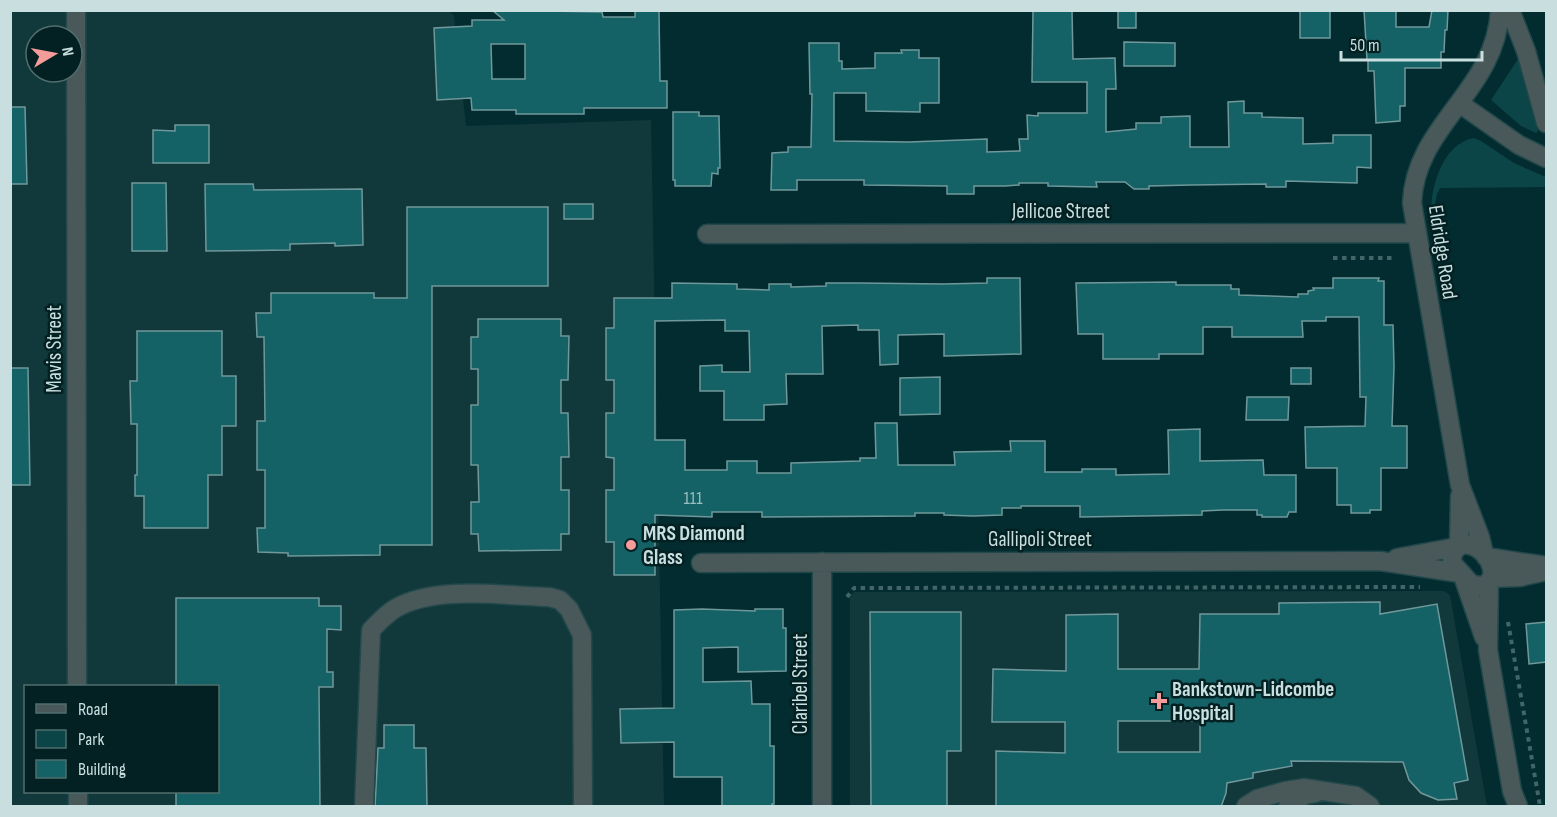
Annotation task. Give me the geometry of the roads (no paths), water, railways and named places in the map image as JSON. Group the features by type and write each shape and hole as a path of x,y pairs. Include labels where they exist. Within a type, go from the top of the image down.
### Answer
{"street":[{"name":"Mavis Street","path":"76,10 77,685"},
{"name":"Eldridge Road","path":"1485,556 1460,485 1416,233 1412,197 1419,166 1430,144 1480,75 1492,52 1498,31 1500,10"},
{"path":"1510,10 1526,51 1546,123"},
{"path":"1459,103 1519,145 1546,158"},
{"name":"Jellicoe Street","path":"707,234 1416,233"},
{"name":"Eldridge Road","path":"1458,546 1460,485"},
{"path":"1488,650 1490,580 1493,569 1485,556 1471,544 1458,546 1452,554 1455,568 1471,584 1477,586 1490,580 1546,571"},
{"name":"Gallipoli Street","path":"1380,561 1458,546"},
{"path":"1485,556 1546,566"},
{"name":"Gallipoli Street","path":"701,564 1380,561 1461,575"},
{"name":"Claribel Street","path":"822,562 822,807"},
{"path":"1461,575 1488,650 1514,801"},
{"path":"364,807 371,630 396,608 417,600 455,594 549,597 560,600 573,616 582,635 583,807"},
{"path":"1246,807 1257,799 1305,788 1356,796 1370,807"},
{"path":"1288,807 1305,795 1323,791"}],"place":[{"name":"MRS Diamond Glass","path":"631,545"},
{"name":"Bankstown-Lidcombe Hospital","path":"1159,701"}]}
